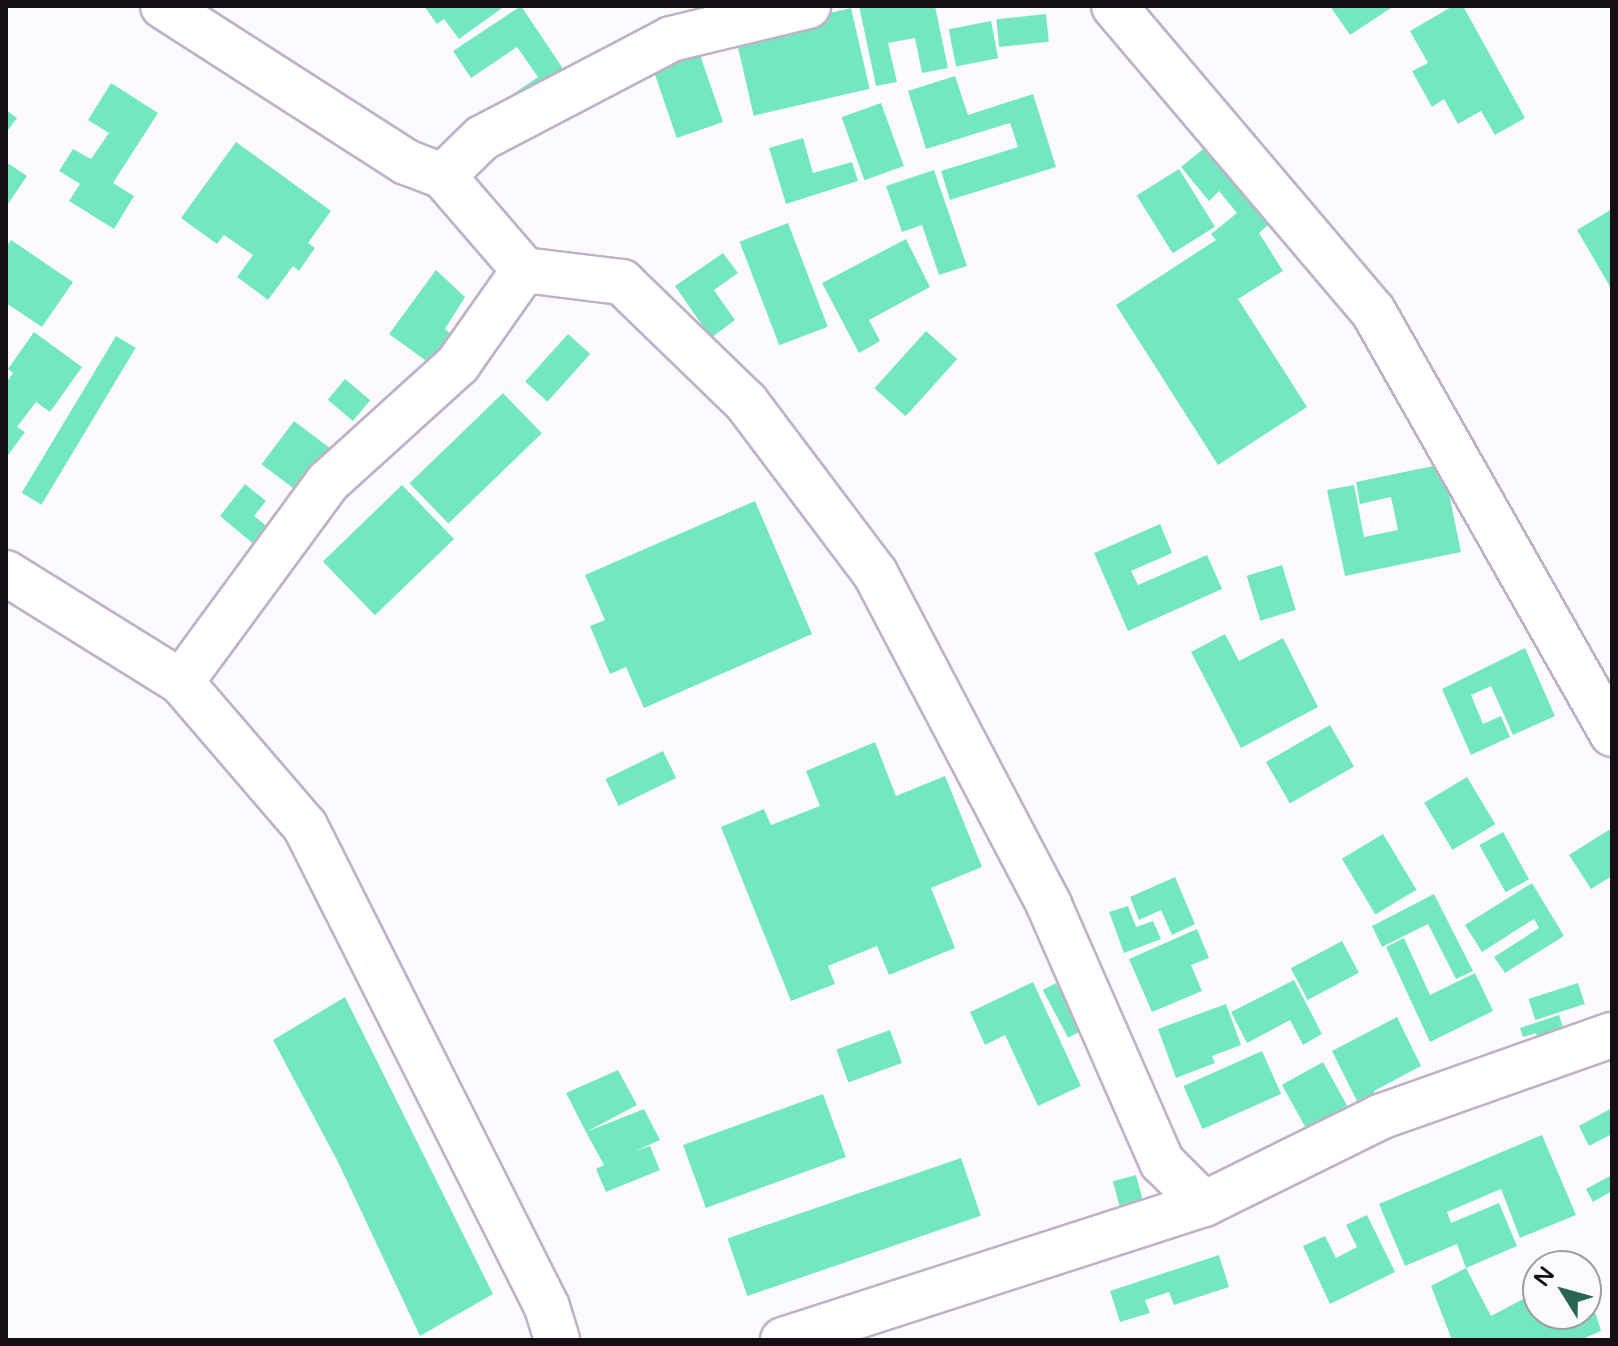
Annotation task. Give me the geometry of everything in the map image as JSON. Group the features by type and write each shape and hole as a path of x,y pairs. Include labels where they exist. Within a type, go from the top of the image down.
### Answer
{"street":[{"path":"163,6 406,162 443,176 524,270 622,282 746,402 875,573 1049,905 1162,1162 1204,1204"},
{"path":"443,176 482,138 671,39 808,6"},
{"path":"1114,6 1373,311 1612,734"},
{"path":"181,682 328,482 458,364 524,270"},
{"path":"6,573 181,682 305,826 547,1307 557,1340"},
{"path":"783,1340 1204,1204 1380,1117 1612,1035"}],"building":[{"path":"424,6 505,6 459,39 444,19 437,24"},
{"path":"521,6 572,82 488,111 538,77 517,47 471,78 453,51"},
{"path":"859,6 935,6 948,68 922,73 915,38 888,43 897,82 876,86"},
{"path":"1330,6 1394,6 1350,35"},
{"path":"1453,6 1463,6 1525,118 1495,135 1481,111 1458,124 1444,99 1432,107 1412,71 1428,63 1410,31"},
{"path":"851,8 870,89 754,116 735,35"},
{"path":"1046,14 1049,42 999,47 996,19"},
{"path":"991,21 998,58 956,67 949,29"},
{"path":"699,52 723,122 677,138 653,68"},
{"path":"955,76 968,115 1033,94 1056,167 950,200 941,171 1018,147 1010,123 926,149 908,91"},
{"path":"111,83 158,113 113,183 134,196 114,229 69,201 80,184 59,171 73,149 91,159 109,133 88,120"},
{"path":"881,103 904,166 864,180 842,117"},
{"path":"6,110 17,118 6,133"},
{"path":"1218,137 1281,214 1259,233 1283,271 1238,299 1307,407 1218,465 1116,305 1216,240 1211,234 1237,213 1219,191 1209,201 1181,167"},
{"path":"803,138 813,173 852,162 858,181 786,204 769,148"},
{"path":"236,142 331,211 308,243 315,248 299,271 293,266 268,300 237,277 253,255 224,235 217,244 181,218"},
{"path":"6,162 27,176 6,207"},
{"path":"1179,169 1215,227 1173,253 1137,195"},
{"path":"934,170 967,266 939,275 922,225 902,232 886,186"},
{"path":"1612,209 1612,290 1577,230"},
{"path":"788,223 828,327 779,345 739,242"},
{"path":"906,239 930,287 869,320 880,341 859,353 822,283"},
{"path":"11,240 73,282 42,327 6,303 6,247"},
{"path":"723,253 738,273 714,290 735,320 711,338 675,286"},
{"path":"436,270 465,297 445,329 450,333 429,363 389,334"},
{"path":"926,331 957,359 906,416 874,388"},
{"path":"34,332 82,367 50,412 36,402 17,427 25,432 6,458 6,383 13,373 8,369"},
{"path":"568,334 590,354 547,402 525,382"},
{"path":"116,336 136,348 41,505 22,493"},
{"path":"345,379 370,400 353,421 328,400"},
{"path":"503,393 542,433 448,524 409,483"},
{"path":"294,421 345,460 313,503 262,464"},
{"path":"1443,464 1461,552 1345,576 1327,490 1354,485 1364,537 1398,530 1391,497 1360,504 1356,482"},
{"path":"245,484 266,501 254,516 268,527 273,560 220,516"},
{"path":"402,485 454,539 375,615 323,561"},
{"path":"755,501 812,634 644,708 626,667 610,674 590,626 605,620 585,575"},
{"path":"1160,524 1172,553 1131,571 1138,585 1207,555 1222,589 1128,631 1094,553"},
{"path":"1282,565 1296,610 1260,621 1247,576"},
{"path":"1225,634 1239,661 1283,638 1318,707 1241,748 1191,652"},
{"path":"1525,648 1555,716 1513,735 1491,686 1471,695 1483,724 1501,716 1510,737 1471,755 1442,689"},
{"path":"1330,725 1354,767 1290,804 1266,762"},
{"path":"875,742 896,796 945,776 982,867 931,888 955,948 889,975 877,946 828,966 835,984 791,1001 721,827 764,809 771,825 820,806 806,771"},
{"path":"663,751 676,778 619,806 605,779"},
{"path":"1467,777 1495,824 1452,850 1424,803"},
{"path":"1612,828 1612,876 1591,889 1569,855"},
{"path":"1503,832 1529,879 1506,892 1479,845"},
{"path":"1383,834 1416,890 1375,914 1342,859"},
{"path":"1175,877 1195,924 1172,935 1161,910 1139,920 1130,897"},
{"path":"1532,883 1564,936 1505,973 1494,957 1539,928 1534,919 1482,952 1465,925"},
{"path":"1434,894 1473,971 1456,979 1428,924 1382,947 1372,926"},
{"path":"1128,906 1136,927 1153,921 1161,939 1124,953 1109,912"},
{"path":"1197,929 1209,958 1191,965 1202,991 1152,1012 1129,959"},
{"path":"1404,938 1430,995 1475,973 1493,1011 1430,1042 1386,947"},
{"path":"1342,941 1359,973 1308,1000 1291,968"},
{"path":"1294,980 1322,1034 1303,1045 1290,1020 1247,1043 1231,1012"},
{"path":"1033,982 1081,1086 1038,1106 1005,1035 985,1045 970,1012"},
{"path":"1056,983 1081,1031 1068,1038 1043,990"},
{"path":"1578,983 1585,1004 1535,1020 1529,999"},
{"path":"345,997 493,1294 420,1336 338,1162 273,1040"},
{"path":"1226,1004 1241,1045 1212,1056 1215,1063 1176,1078 1158,1029"},
{"path":"1559,1015 1570,1049 1544,1058 1536,1033 1523,1037 1520,1028"},
{"path":"1397,1017 1421,1066 1374,1091 1381,1106 1364,1115 1332,1051"},
{"path":"890,1030 902,1063 848,1082 836,1049"},
{"path":"1262,1051 1281,1094 1203,1129 1183,1086"},
{"path":"1323,1062 1347,1106 1306,1129 1282,1085"},
{"path":"618,1070 637,1105 586,1132 566,1093"},
{"path":"823,1094 846,1157 706,1208 683,1145"},
{"path":"1612,1108 1612,1134 1589,1146 1579,1126"},
{"path":"644,1109 660,1140 635,1151 650,1146 660,1170 606,1192 596,1169 604,1165 586,1132"},
{"path":"1542,1135 1576,1215 1520,1238 1501,1189 1447,1212 1451,1223 1499,1203 1517,1246 1466,1268 1457,1244 1405,1266 1379,1204"},
{"path":"961,1158 981,1216 747,1296 727,1238"},
{"path":"1136,1175 1143,1201 1120,1207 1113,1181"},
{"path":"1612,1175 1612,1191 1593,1202 1586,1189"},
{"path":"1367,1215 1395,1272 1330,1304 1303,1246 1325,1236 1336,1258 1357,1247 1346,1225"},
{"path":"1219,1255 1229,1287 1174,1305 1169,1292 1145,1300 1150,1313 1120,1322 1110,1291"},
{"path":"1466,1268 1491,1316 1522,1300 1522,1330 1601,1331 1580,1340 1452,1340 1431,1286"}]}
